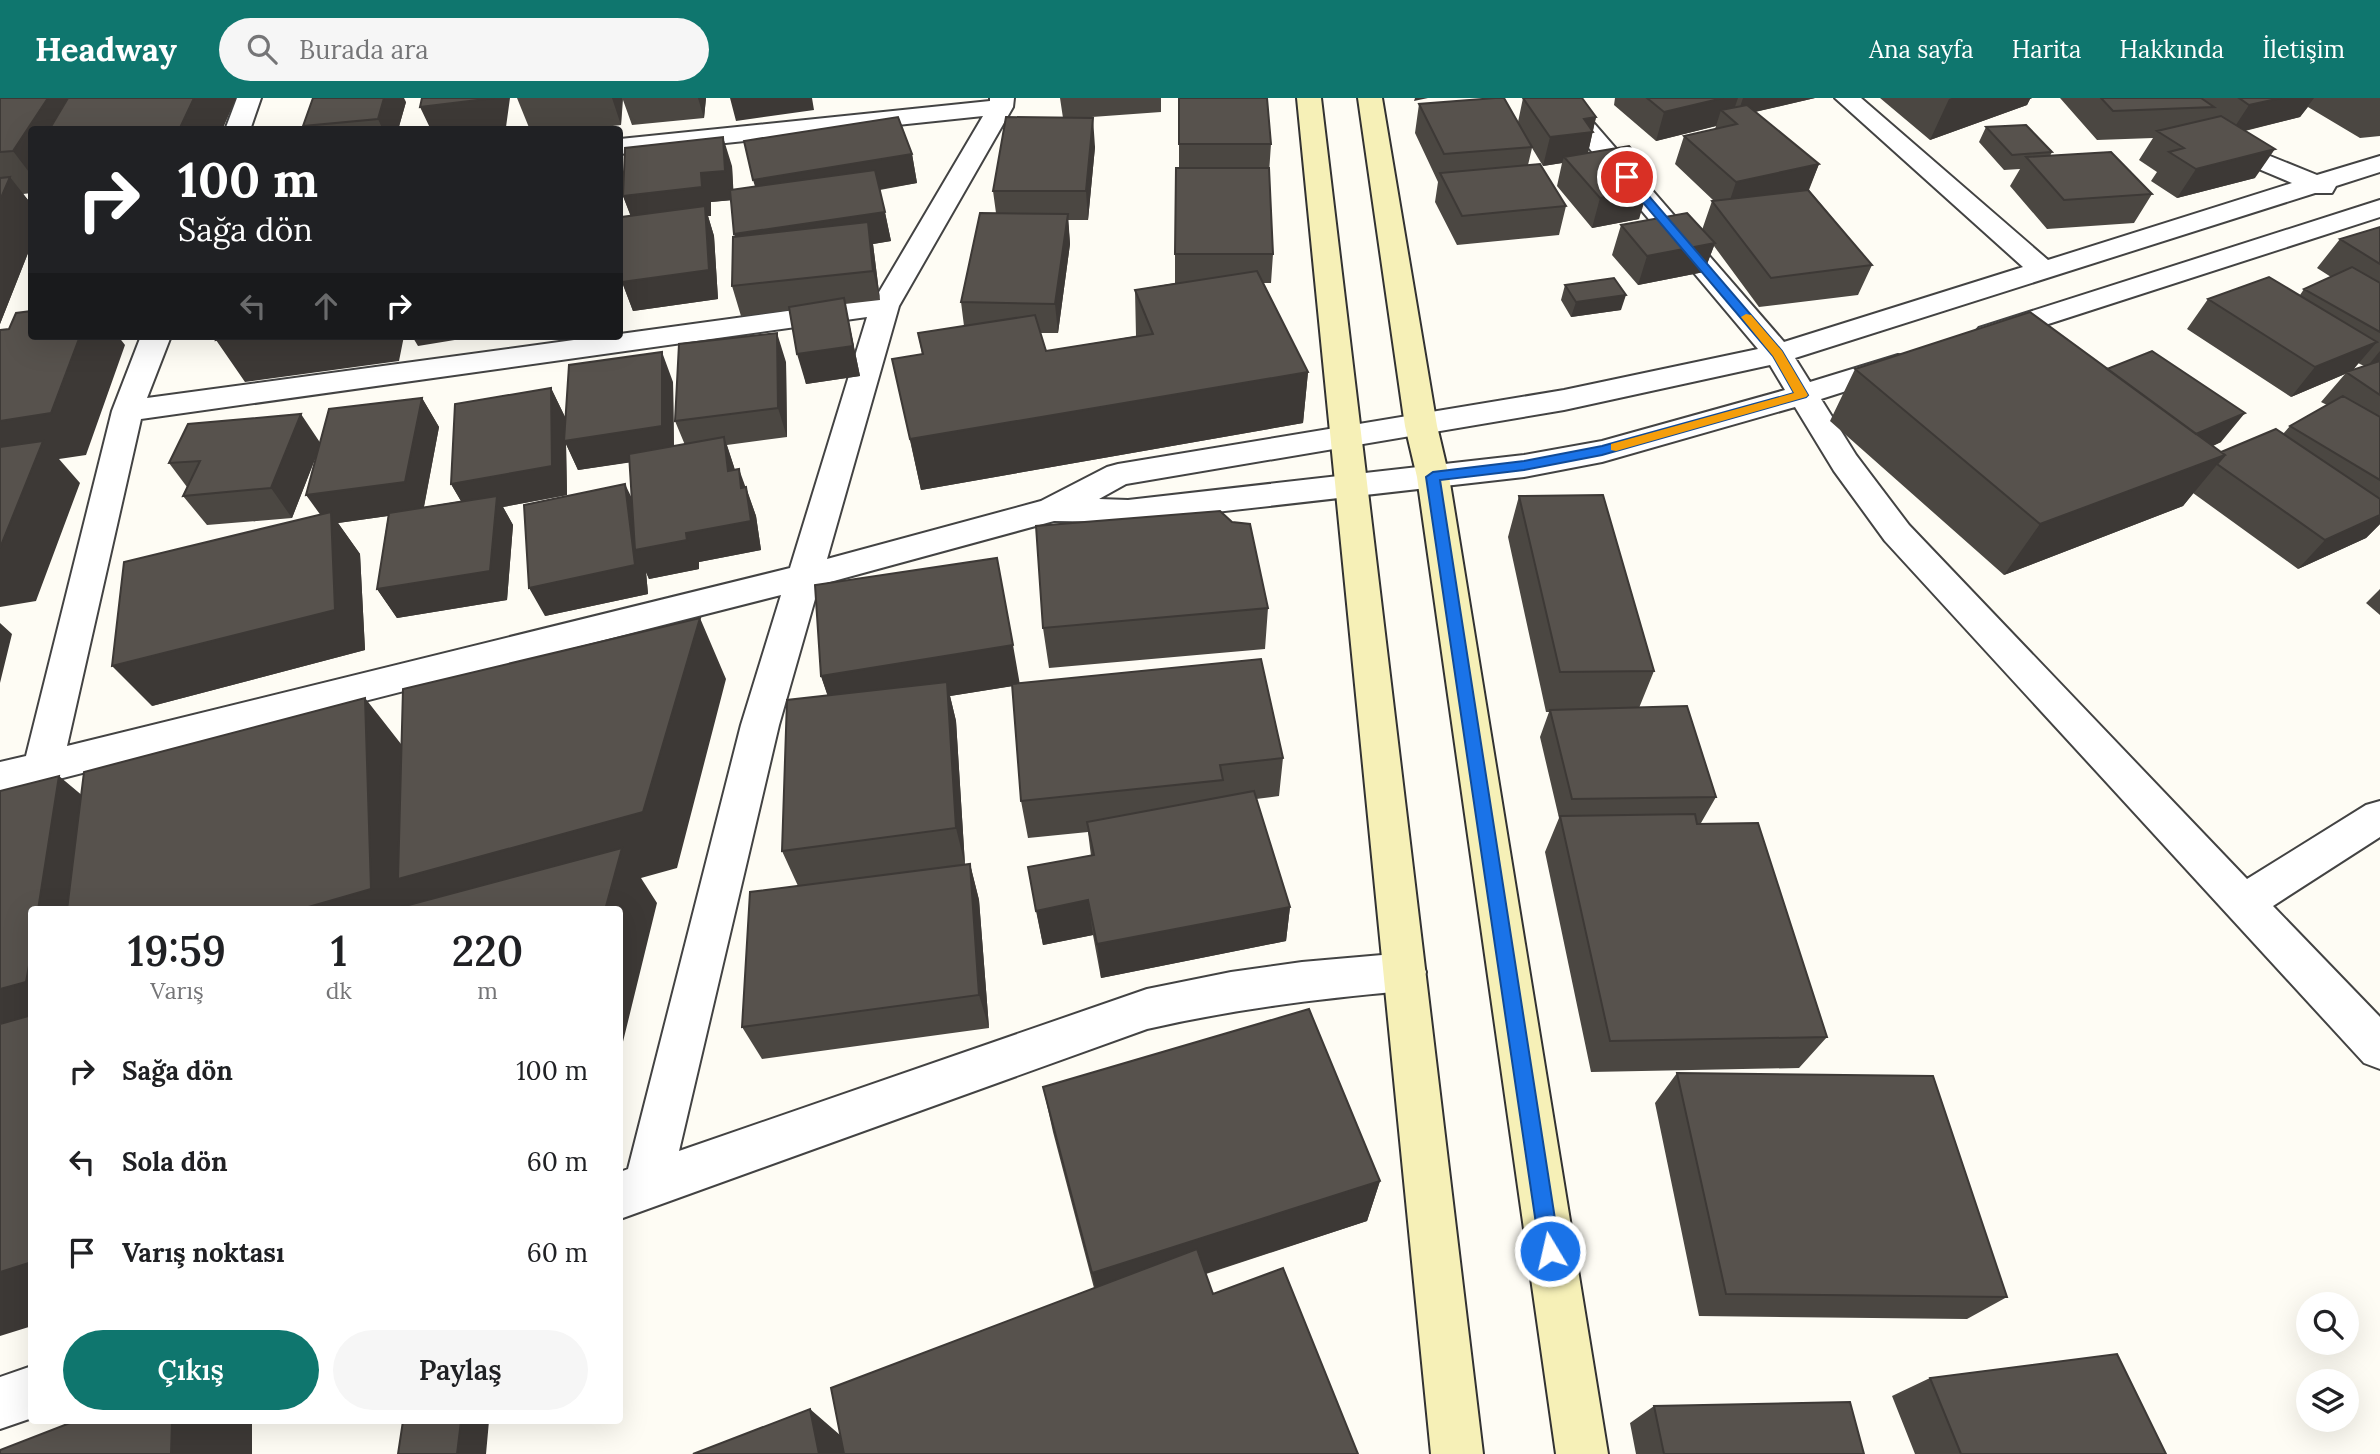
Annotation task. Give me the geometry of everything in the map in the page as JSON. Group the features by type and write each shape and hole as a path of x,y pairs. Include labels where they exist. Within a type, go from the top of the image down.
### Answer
{"main road":[{"path":"1309,98 1457,1454"},
{"path":"1370,98 1421,426 1433,477 1582,1454"}],"street":[{"path":"238,126 249,98"},
{"path":"1559,98 1778,354 1845,463 1897,533 2380,1048"},
{"path":"1847,98 2045,271"},
{"path":"2162,98 2251,157 2379,209"},
{"path":"623,146 1002,103"},
{"path":"633,1190 756,739 885,306 1002,103"},
{"path":"0,778 804,577 1052,510 1118,475 1564,400 1778,354 2380,164"},
{"path":"1959,344 2379,209"},
{"path":"127,411 885,306"},
{"path":"43,766 127,411 154,340"},
{"path":"1052,510 1128,511 1524,466 1602,451 1802,395 1920,357"},
{"path":"2243,903 2380,817"},
{"path":"633,1190 1147,1009 1231,991 1302,981 1405,972"},
{"path":"0,1403 28,1393"}],"building":[{"path":"0,98 48,98 13,151 0,152"},
{"path":"68,98 194,98 181,126 51,126"},
{"path":"313,98 384,98 378,119 303,126"},
{"path":"422,98 494,98 420,107"},
{"path":"1179,98 1267,98 1271,144 1179,144"},
{"path":"1504,98 1532,147 1444,154 1419,104"},
{"path":"1523,98 1582,98 1596,117 1584,119 1593,132 1550,137"},
{"path":"1647,98 1723,98 1664,112"},
{"path":"2101,98 2201,98 2214,107 2113,111"},
{"path":"2239,98 2281,98 2249,105"},
{"path":"1747,105 1819,164 1736,182 1684,136 1737,124 1721,110"},
{"path":"2221,116 2275,149 2196,169 2169,152 2184,148 2157,131"},
{"path":"898,117 912,154 753,180 744,141"},
{"path":"1006,117 1093,118 1086,191 993,191"},
{"path":"2026,125 2052,152 2012,155 1986,127"},
{"path":"723,137 725,171 701,173 702,187 623,196 625,148"},
{"path":"1629,146 1648,167 1630,170 1648,190 1600,198 1564,157"},
{"path":"2111,152 2152,194 2064,200 2026,157"},
{"path":"1540,164 1566,206 1462,216 1440,173"},
{"path":"1176,168 1269,168 1273,254 1175,254"},
{"path":"875,170 885,212 734,234 730,190"},
{"path":"10,177 0,200 0,178"},
{"path":"1808,190 1872,265 1771,278 1712,201"},
{"path":"705,206 709,270 623,282 623,217"},
{"path":"980,213 1068,214 1055,304 961,302"},
{"path":"1687,213 1715,243 1647,256 1621,225"},
{"path":"868,222 873,271 732,286 733,237"},
{"path":"2380,227 2380,264 2340,239"},
{"path":"2352,267 2380,283 2380,332 2304,289"},
{"path":"1257,271 1308,372 910,439 892,359 923,354 918,333 1035,315 1046,351 1153,334 1135,290"},
{"path":"2269,277 2377,342 2315,367 2208,299"},
{"path":"1614,278 1626,295 1576,302 1565,285"},
{"path":"844,298 853,346 797,354 789,307"},
{"path":"28,312 28,340 78,340 51,413 0,421 0,330 9,329 16,313"},
{"path":"2030,312 2225,455 2040,524 1855,369"},
{"path":"777,333 778,408 675,421 679,344"},
{"path":"2152,351 2245,413 2196,434 2107,369"},
{"path":"662,352 662,426 564,441 569,365"},
{"path":"2380,361 2380,395 2346,372"},
{"path":"551,388 552,466 451,484 455,404"},
{"path":"2343,396 2380,417 2380,480 2290,426"},
{"path":"422,398 405,482 306,495 329,409"},
{"path":"301,414 271,488 183,496 200,461 169,463 188,424"},
{"path":"2276,429 2380,499 2380,515 2325,540 2217,464 2225,455 2221,452"},
{"path":"724,437 728,471 739,469 741,488 746,487 751,521 686,533 687,540 635,550 629,454"},
{"path":"43,441 0,548 0,447"},
{"path":"625,484 635,565 529,588 524,505"},
{"path":"1603,495 1654,671 1560,672 1519,496"},
{"path":"497,496 490,571 377,589 389,513"},
{"path":"1220,511 1232,522 1250,524 1268,608 1043,628 1036,526"},
{"path":"331,512 335,610 112,666 124,562"},
{"path":"997,558 1013,645 821,676 815,585"},
{"path":"700,618 643,812 398,879 403,689"},
{"path":"1261,659 1283,758 1220,765 1223,780 1021,801 1012,684"},
{"path":"947,682 956,828 782,851 787,700"},
{"path":"365,698 371,889 312,906 67,906 84,772"},
{"path":"1687,706 1716,797 1572,799 1550,710"},
{"path":"59,776 39,906 28,906 26,982 0,989 0,791"},
{"path":"1254,791 1290,907 1097,944 1088,900 1036,911 1028,867 1094,855 1087,822"},
{"path":"1695,814 1697,824 1758,823 1827,1037 1610,1041 1560,816"},
{"path":"622,848 606,906 405,906"},
{"path":"970,864 979,995 742,1027 750,892"},
{"path":"1309,1009 1380,1181 1092,1273 1043,1087"},
{"path":"28,1016 28,1263 0,1272 0,1024"},
{"path":"1677,1073 1933,1076 2007,1297 1726,1294"},
{"path":"1197,1249 1213,1294 1283,1268 1358,1454 844,1454 831,1388"},
{"path":"2117,1354 2166,1454 1961,1454 1930,1378"},
{"path":"1850,1402 1864,1454 1664,1454 1654,1406"},
{"path":"810,1409 819,1454 693,1454"},
{"path":"67,1424 172,1424 171,1454 0,1454 0,1450"},
{"path":"403,1424 461,1424 457,1454 398,1454"}],"slow traffic":[{"path":"1616,447 1802,395 1778,354 1746,317"}],"route":[{"path":"1550,1251 1433,477 1524,466 1602,451 1802,395 1778,354 1627,177"}]}
